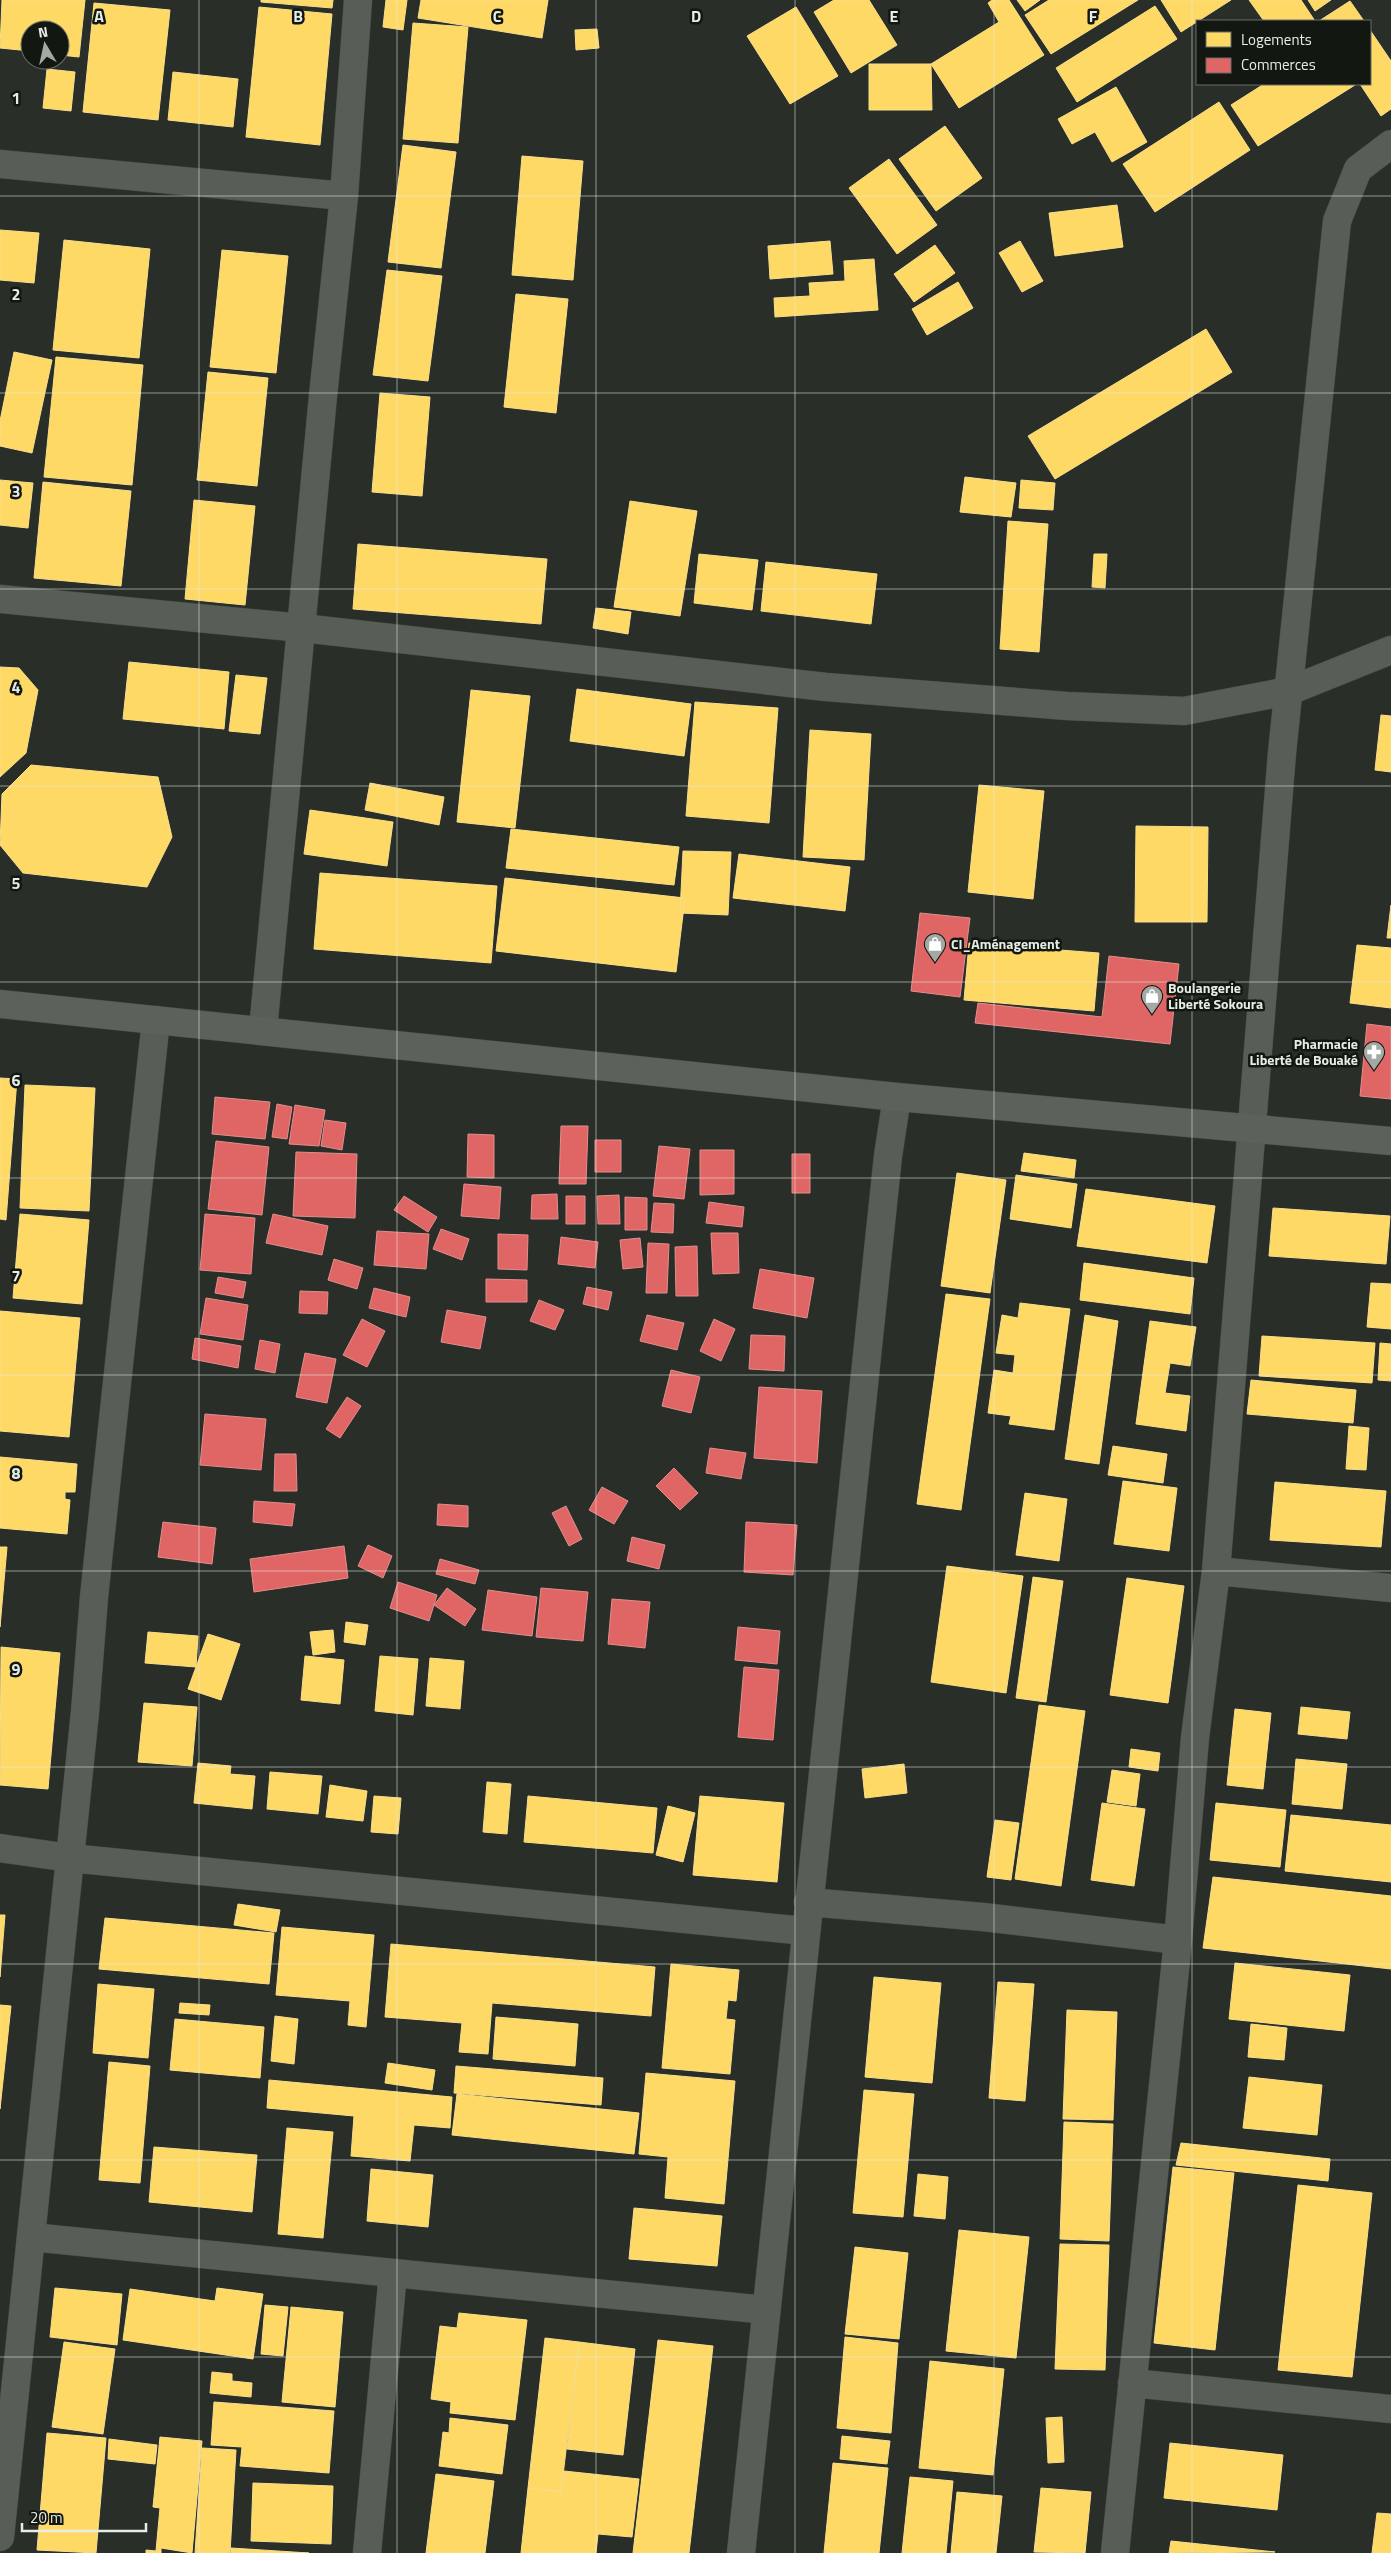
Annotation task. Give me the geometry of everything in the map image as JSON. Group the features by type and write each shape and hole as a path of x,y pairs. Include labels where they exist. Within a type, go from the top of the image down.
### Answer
{"main road":[{"path":"0,1004 897,1097 1253,1127 1391,1141"}],"street":[{"path":"262,1030 344,196 358,0"},
{"path":"1115,2553 1178,1940 1195,1738 1216,1571 1282,753 1290,691 1337,221 1358,169 1391,144"},
{"path":"0,164 344,196"},
{"path":"0,599 302,628 826,687 1067,706 1184,711 1290,691 1391,650"},
{"path":"0,2537 70,1858 95,1587 156,1020"},
{"path":"741,2553 808,1902 830,1719 888,1156 897,1097"},
{"path":"1216,1571 1391,1588"},
{"path":"0,1848 70,1858 805,1931"},
{"path":"808,1902 983,1917 1178,1940"},
{"path":"31,2237 766,2310"},
{"path":"367,2553 394,2273"},
{"path":"1132,2383 1391,2409"}],"building: Logements":[{"path":"2,0 85,0 79,57 70,56 70,20 20,20 20,50 0,48"},
{"path":"261,0 333,0 332,8 261,2"},
{"path":"386,0 407,0 403,30 383,27"},
{"path":"421,0 548,0 542,38 418,18"},
{"path":"834,0 869,0 897,45 851,73 814,12"},
{"path":"992,0 1009,0 1044,55 959,108 931,64 999,22 988,3"},
{"path":"1017,0 1040,0 1025,11"},
{"path":"1049,0 1138,0 1051,54 1025,15"},
{"path":"1161,0 1231,0 1200,20 1196,20 1196,22 1181,32"},
{"path":"1249,0 1301,0 1314,20 1263,20"},
{"path":"1308,0 1331,0 1315,11"},
{"path":"1350,1 1363,20 1321,20"},
{"path":"94,3 170,10 158,120 83,112"},
{"path":"1155,6 1177,39 1077,102 1056,68"},
{"path":"259,7 332,14 320,145 246,137"},
{"path":"796,7 838,76 790,104 747,36"},
{"path":"413,23 468,27 458,143 403,139"},
{"path":"597,29 599,48 576,50 575,30"},
{"path":"1371,31 1391,61 1391,109 1381,116 1361,85 1371,85"},
{"path":"869,64 931,64 932,110 869,110"},
{"path":"47,70 75,72 71,111 43,108"},
{"path":"173,72 238,79 233,127 168,120"},
{"path":"1262,85 1355,85 1258,146 1231,105"},
{"path":"1116,87 1147,142 1112,162 1095,132 1072,144 1058,119"},
{"path":"1219,102 1250,150 1155,212 1123,164"},
{"path":"945,126 982,178 936,211 899,159"},
{"path":"403,145 456,152 441,268 388,262"},
{"path":"522,156 583,161 573,280 512,275"},
{"path":"889,159 937,225 897,254 849,188"},
{"path":"1117,205 1123,247 1055,256 1049,213"},
{"path":"0,230 39,233 34,283 0,280"},
{"path":"64,240 150,249 139,358 53,350"},
{"path":"830,241 833,274 770,279 768,246"},
{"path":"1020,241 1043,281 1022,292 999,253"},
{"path":"935,245 955,273 914,302 894,274"},
{"path":"222,250 288,256 276,373 210,367"},
{"path":"874,259 878,310 775,317 774,298 810,296 809,283 845,281 844,261"},
{"path":"387,270 442,276 428,381 373,375"},
{"path":"958,282 973,308 927,335 912,309"},
{"path":"516,294 568,299 556,413 504,407"},
{"path":"1206,329 1232,372 1055,479 1028,436"},
{"path":"14,352 52,360 32,453 0,446 0,421"},
{"path":"56,357 143,365 132,485 44,477"},
{"path":"208,372 268,378 257,486 197,480"},
{"path":"380,393 430,397 422,496 372,492"},
{"path":"965,477 1016,483 1011,517 960,512"},
{"path":"0,480 33,483 28,528 0,525"},
{"path":"1021,480 1055,483 1053,510 1019,508"},
{"path":"43,482 131,491 121,586 34,578"},
{"path":"194,500 255,506 245,605 185,599"},
{"path":"630,501 697,511 680,616 614,607"},
{"path":"1008,521 1048,524 1039,652 1000,649"},
{"path":"358,544 547,559 541,624 353,609"},
{"path":"699,554 758,560 752,610 694,603"},
{"path":"1094,554 1107,554 1105,588 1092,587"},
{"path":"766,562 877,574 871,624 761,611"},
{"path":"596,608 631,612 628,634 593,628"},
{"path":"129,662 229,672 224,729 123,719"},
{"path":"0,667 19,668 38,690 26,753 0,777"},
{"path":"236,675 267,678 260,734 229,731"},
{"path":"577,689 691,704 684,756 570,741"},
{"path":"471,690 530,696 515,828 457,822"},
{"path":"695,702 778,708 769,823 686,816"},
{"path":"1381,715 1391,716 1391,772 1375,770"},
{"path":"810,730 871,734 864,860 803,857"},
{"path":"31,765 158,777 172,837 147,887 23,873 0,845 2,794"},
{"path":"370,783 444,797 439,825 365,810"},
{"path":"979,785 1044,791 1033,899 968,892"},
{"path":"310,810 393,822 387,866 304,854"},
{"path":"1136,826 1208,827 1207,922 1135,922"},
{"path":"511,829 679,847 674,885 506,868"},
{"path":"683,851 731,852 728,915 680,913"},
{"path":"739,854 850,867 845,911 733,898"},
{"path":"320,873 497,886 491,963 314,949"},
{"path":"505,878 685,898 676,972 496,951"},
{"path":"1391,905 1391,938 1387,938"},
{"path":"969,943 1099,953 1094,1011 964,1000"},
{"path":"1357,945 1391,948 1391,1008 1350,1003"},
{"path":"0,1078 17,1079 6,1220 0,1219"},
{"path":"25,1085 95,1088 89,1211 20,1208"},
{"path":"1024,1153 1076,1160 1074,1178 1021,1171"},
{"path":"957,1173 1006,1180 990,1293 941,1286"},
{"path":"1016,1175 1077,1184 1071,1228 1010,1219"},
{"path":"1086,1189 1215,1206 1207,1263 1077,1246"},
{"path":"1273,1208 1390,1216 1386,1264 1269,1256"},
{"path":"20,1214 89,1220 82,1304 13,1298"},
{"path":"1084,1263 1194,1278 1190,1314 1080,1300"},
{"path":"1371,1283 1391,1284 1391,1329 1367,1327"},
{"path":"946,1294 990,1299 961,1510 917,1504"},
{"path":"1020,1303 1070,1309 1054,1430 1009,1424 1011,1416 988,1413 994,1370 1013,1373 1015,1355 996,1353 1002,1315 1018,1318"},
{"path":"0,1311 80,1318 69,1437 0,1431"},
{"path":"1085,1315 1118,1321 1099,1464 1065,1459"},
{"path":"1150,1321 1196,1327 1190,1366 1170,1363 1165,1393 1190,1396 1186,1431 1136,1424"},
{"path":"1262,1336 1375,1343 1372,1383 1259,1376"},
{"path":"1380,1343 1391,1344 1391,1381 1378,1380"},
{"path":"1251,1380 1356,1390 1353,1423 1247,1414"},
{"path":"1349,1426 1369,1428 1366,1470 1346,1469"},
{"path":"1113,1446 1167,1454 1163,1483 1108,1475"},
{"path":"0,1457 77,1464 75,1492 65,1492 65,1499 70,1500 67,1534 0,1528"},
{"path":"1123,1481 1177,1488 1169,1551 1114,1544"},
{"path":"1275,1482 1386,1491 1381,1547 1270,1540"},
{"path":"1025,1493 1067,1499 1059,1561 1016,1555"},
{"path":"0,1547 7,1547 0,1627"},
{"path":"947,1566 1023,1576 1006,1693 931,1682"},
{"path":"1033,1577 1063,1581 1046,1702 1016,1698"},
{"path":"1127,1578 1184,1586 1168,1703 1110,1695"},
{"path":"346,1622 368,1625 365,1645 344,1642"},
{"path":"333,1630 335,1652 313,1655 310,1632"},
{"path":"148,1632 198,1636 196,1667 145,1663"},
{"path":"208,1634 240,1644 221,1700 188,1689"},
{"path":"1,1647 60,1653 48,1789 0,1785"},
{"path":"305,1656 344,1660 340,1704 301,1700"},
{"path":"380,1656 418,1659 413,1715 375,1711"},
{"path":"430,1658 464,1661 460,1709 426,1706"},
{"path":"144,1703 197,1707 192,1766 138,1762"},
{"path":"1039,1705 1085,1711 1061,1886 1015,1879"},
{"path":"1301,1707 1350,1712 1347,1739 1298,1734"},
{"path":"1235,1709 1271,1713 1263,1789 1227,1785"},
{"path":"1131,1749 1160,1753 1158,1771 1129,1767"},
{"path":"1296,1759 1347,1764 1342,1809 1292,1804"},
{"path":"198,1763 231,1766 230,1774 255,1776 252,1809 194,1803"},
{"path":"904,1764 907,1793 865,1798 862,1769"},
{"path":"1112,1770 1140,1774 1136,1806 1107,1802"},
{"path":"270,1772 322,1776 318,1814 267,1809"},
{"path":"487,1782 511,1784 507,1834 483,1832"},
{"path":"330,1785 367,1791 363,1821 326,1817"},
{"path":"374,1796 401,1798 398,1834 371,1832"},
{"path":"528,1796 657,1808 653,1853 524,1842"},
{"path":"700,1796 784,1803 777,1882 693,1875"},
{"path":"1102,1803 1145,1809 1134,1886 1091,1880"},
{"path":"1216,1803 1286,1810 1280,1867 1210,1860"},
{"path":"668,1806 695,1813 683,1862 656,1855"},
{"path":"1291,1815 1391,1825 1391,1882 1285,1871"},
{"path":"995,1820 1019,1823 1011,1880 987,1877"},
{"path":"1213,1877 1391,1896 1391,1969 1203,1948"},
{"path":"238,1904 280,1910 276,1932 234,1925"},
{"path":"0,1915 5,1915 0,1977"},
{"path":"105,1918 274,1933 269,1984 99,1969"},
{"path":"282,1927 374,1935 366,2027 348,2025 350,2001 276,1995"},
{"path":"391,1944 655,1967 651,2016 492,2003 488,2054 459,2052 462,2023 385,2017"},
{"path":"1235,1963 1350,1975 1344,2031 1229,2019"},
{"path":"671,1964 739,1970 736,2001 728,2000 726,2019 735,2020 730,2074 662,2068"},
{"path":"874,1977 941,1983 932,2083 865,2077"},
{"path":"998,1982 1034,1984 1025,2101 989,2098"},
{"path":"98,1984 154,1989 148,2058 93,2053"},
{"path":"180,2003 210,2005 209,2015 179,2013"},
{"path":"0,2005 11,2006 0,2109"},
{"path":"1067,2010 1117,2012 1113,2120 1063,2119"},
{"path":"275,2016 298,2019 294,2064 271,2061"},
{"path":"496,2017 578,2024 575,2066 493,2059"},
{"path":"175,2019 264,2027 260,2078 170,2070"},
{"path":"1251,2024 1287,2028 1284,2060 1248,2057"},
{"path":"109,2062 150,2066 140,2183 99,2180"},
{"path":"388,2063 435,2070 432,2090 385,2083"},
{"path":"456,2066 603,2078 601,2105 454,2093"},
{"path":"646,2073 735,2081 724,2204 665,2198 668,2157 639,2154"},
{"path":"1249,2077 1322,2085 1317,2135 1243,2128"},
{"path":"269,2080 452,2097 450,2128 414,2125 410,2161 351,2156 354,2116 267,2108"},
{"path":"864,2090 914,2094 903,2217 853,2213"},
{"path":"457,2094 639,2113 634,2154 452,2135"},
{"path":"1064,2122 1113,2124 1109,2241 1060,2239"},
{"path":"287,2128 333,2132 323,2238 278,2234"},
{"path":"1181,2143 1330,2159 1328,2181 1176,2165"},
{"path":"154,2147 257,2155 252,2212 149,2202"},
{"path":"1173,2167 1234,2173 1215,2350 1154,2343"},
{"path":"371,2169 433,2175 428,2227 367,2221"},
{"path":"918,2174 948,2177 945,2219 914,2216"},
{"path":"1298,2185 1372,2193 1352,2377 1278,2370"},
{"path":"634,2208 722,2216 717,2266 629,2259"},
{"path":"959,2230 1029,2237 1016,2358 946,2351"},
{"path":"1060,2244 1109,2245 1105,2370 1055,2369"},
{"path":"855,2247 908,2253 899,2339 845,2334"},
{"path":"55,2288 122,2294 117,2345 50,2337"},
{"path":"217,2288 263,2294 253,2359 123,2340 130,2289 215,2301"},
{"path":"265,2305 288,2307 283,2356 261,2354"},
{"path":"291,2307 343,2312 335,2407 282,2402"},
{"path":"459,2313 527,2320 515,2420 450,2413 451,2402 431,2399 440,2326 457,2328"},
{"path":"845,2337 898,2343 891,2433 837,2428"},
{"path":"545,2338 579,2342 561,2492 528,2488"},
{"path":"658,2340 713,2346 689,2553 633,2553"},
{"path":"64,2342 115,2349 103,2434 52,2427"},
{"path":"579,2342 635,2349 623,2455 567,2449"},
{"path":"930,2361 1004,2369 993,2475 919,2468"},
{"path":"212,2372 232,2374 232,2381 252,2383 251,2397 210,2393"},
{"path":"214,2402 334,2411 329,2473 240,2466 242,2447 211,2445"},
{"path":"1062,2417 1064,2462 1048,2463 1046,2418"},
{"path":"450,2418 508,2425 502,2474 439,2466 443,2432 449,2433"},
{"path":"47,2433 106,2438 96,2553 37,2550"},
{"path":"842,2436 890,2441 887,2464 840,2459"},
{"path":"160,2437 202,2441 192,2553 161,2548 161,2553 146,2553 146,2550 156,2551 160,2508 153,2507"},
{"path":"109,2439 157,2445 155,2464 108,2459"},
{"path":"1170,2443 1283,2455 1277,2510 1164,2498"},
{"path":"202,2448 236,2450 230,2553 195,2553"},
{"path":"833,2463 888,2468 879,2553 824,2553"},
{"path":"564,2471 639,2479 632,2537 598,2534 596,2553 521,2553 528,2488 561,2492"},
{"path":"436,2474 494,2481 485,2553 426,2553"},
{"path":"910,2477 953,2481 946,2553 902,2553"},
{"path":"253,2483 333,2486 331,2544 251,2541"},
{"path":"1041,2488 1091,2492 1085,2553 1034,2552"},
{"path":"957,2492 1002,2496 996,2553 951,2553"},
{"path":"1377,2513 1391,2514 1391,2553 1372,2553"},
{"path":"1171,2541 1275,2552 1169,2553"},
{"path":"231,2548 309,2553 231,2553"}],"building: Commerces":[{"path":"920,913 970,918 960,997 911,991"},
{"path":"1109,956 1179,964 1170,1044 975,1023 978,1003 1102,1017"},
{"path":"1367,1024 1391,1027 1391,1099 1360,1096"},
{"path":"215,1097 270,1102 265,1139 212,1134"},
{"path":"277,1104 292,1107 287,1139 272,1137"},
{"path":"295,1105 325,1110 319,1146 289,1144"},
{"path":"325,1120 346,1123 342,1150 321,1146"},
{"path":"561,1126 588,1126 586,1184 559,1184"},
{"path":"468,1134 494,1135 494,1178 467,1177"},
{"path":"595,1140 621,1140 621,1172 595,1172"},
{"path":"216,1141 269,1147 262,1215 208,1209"},
{"path":"659,1146 690,1149 684,1199 653,1196"},
{"path":"700,1150 734,1150 734,1194 700,1195"},
{"path":"296,1152 357,1154 355,1218 293,1216"},
{"path":"792,1154 810,1154 810,1193 792,1193"},
{"path":"464,1184 501,1187 499,1219 461,1216"},
{"path":"557,1194 558,1219 531,1219 532,1195"},
{"path":"619,1195 620,1224 598,1224 597,1196"},
{"path":"404,1196 437,1217 428,1232 394,1210"},
{"path":"566,1196 585,1196 585,1224 566,1224"},
{"path":"625,1197 647,1198 647,1230 625,1230"},
{"path":"709,1202 744,1207 742,1227 706,1223"},
{"path":"654,1203 674,1204 673,1233 651,1232"},
{"path":"205,1214 255,1218 251,1274 200,1270"},
{"path":"273,1214 328,1226 322,1255 266,1243"},
{"path":"441,1229 469,1239 462,1260 433,1249"},
{"path":"377,1231 429,1234 426,1269 374,1265"},
{"path":"711,1233 738,1233 739,1273 713,1274"},
{"path":"498,1234 528,1235 527,1270 498,1269"},
{"path":"561,1237 598,1242 595,1268 558,1264"},
{"path":"640,1238 643,1267 623,1269 620,1240"},
{"path":"648,1243 669,1244 667,1293 646,1293"},
{"path":"697,1246 698,1296 676,1296 675,1247"},
{"path":"334,1259 363,1268 357,1289 328,1280"},
{"path":"760,1269 814,1278 807,1318 753,1308"},
{"path":"218,1277 246,1282 243,1298 215,1293"},
{"path":"486,1279 527,1280 527,1302 486,1302"},
{"path":"587,1287 612,1292 608,1310 583,1304"},
{"path":"374,1288 410,1297 406,1317 369,1308"},
{"path":"300,1291 328,1292 327,1314 299,1313"},
{"path":"206,1298 248,1305 243,1340 200,1334"},
{"path":"539,1300 564,1310 555,1330 530,1321"},
{"path":"447,1310 486,1317 480,1349 441,1342"},
{"path":"647,1315 684,1323 677,1350 640,1341"},
{"path":"362,1319 385,1331 367,1367 343,1355"},
{"path":"714,1319 735,1329 721,1361 700,1351"},
{"path":"751,1335 785,1336 784,1371 749,1369"},
{"path":"195,1338 241,1346 238,1368 192,1359"},
{"path":"260,1340 280,1344 275,1373 255,1369"},
{"path":"305,1353 336,1359 327,1403 296,1397"},
{"path":"671,1370 700,1377 691,1413 662,1406"},
{"path":"759,1387 822,1391 817,1463 754,1458"},
{"path":"347,1397 361,1406 340,1438 326,1429"},
{"path":"205,1414 266,1419 261,1470 200,1465"},
{"path":"710,1448 746,1453 741,1479 706,1473"},
{"path":"275,1454 296,1454 297,1491 274,1491"},
{"path":"674,1468 698,1493 680,1510 656,1486"},
{"path":"602,1487 628,1501 614,1524 589,1510"},
{"path":"254,1501 295,1504 292,1526 253,1522"},
{"path":"438,1504 468,1506 468,1527 437,1525"},
{"path":"566,1506 582,1539 569,1546 552,1513"},
{"path":"163,1522 216,1528 212,1564 158,1557"},
{"path":"746,1522 797,1525 793,1575 744,1572"},
{"path":"632,1537 665,1545 659,1569 627,1561"},
{"path":"368,1545 392,1556 383,1578 358,1566"},
{"path":"344,1546 348,1578 254,1592 250,1559"},
{"path":"440,1559 479,1570 475,1584 436,1574"},
{"path":"398,1582 437,1595 429,1621 390,1608"},
{"path":"447,1588 476,1609 465,1626 434,1605"},
{"path":"541,1588 588,1592 583,1641 536,1637"},
{"path":"488,1590 537,1597 532,1636 482,1630"},
{"path":"612,1599 650,1602 645,1648 608,1644"},
{"path":"738,1627 780,1631 777,1664 735,1660"},
{"path":"744,1667 779,1670 773,1740 738,1737"}],"place":[{"name":"CI_Aménagement","path":"935,963"},
{"name":"Boulangerie Liberté Sokoura","path":"1152,1015"},
{"name":"Pharmacie Liberté de Bouaké","path":"1374,1071"}]}
